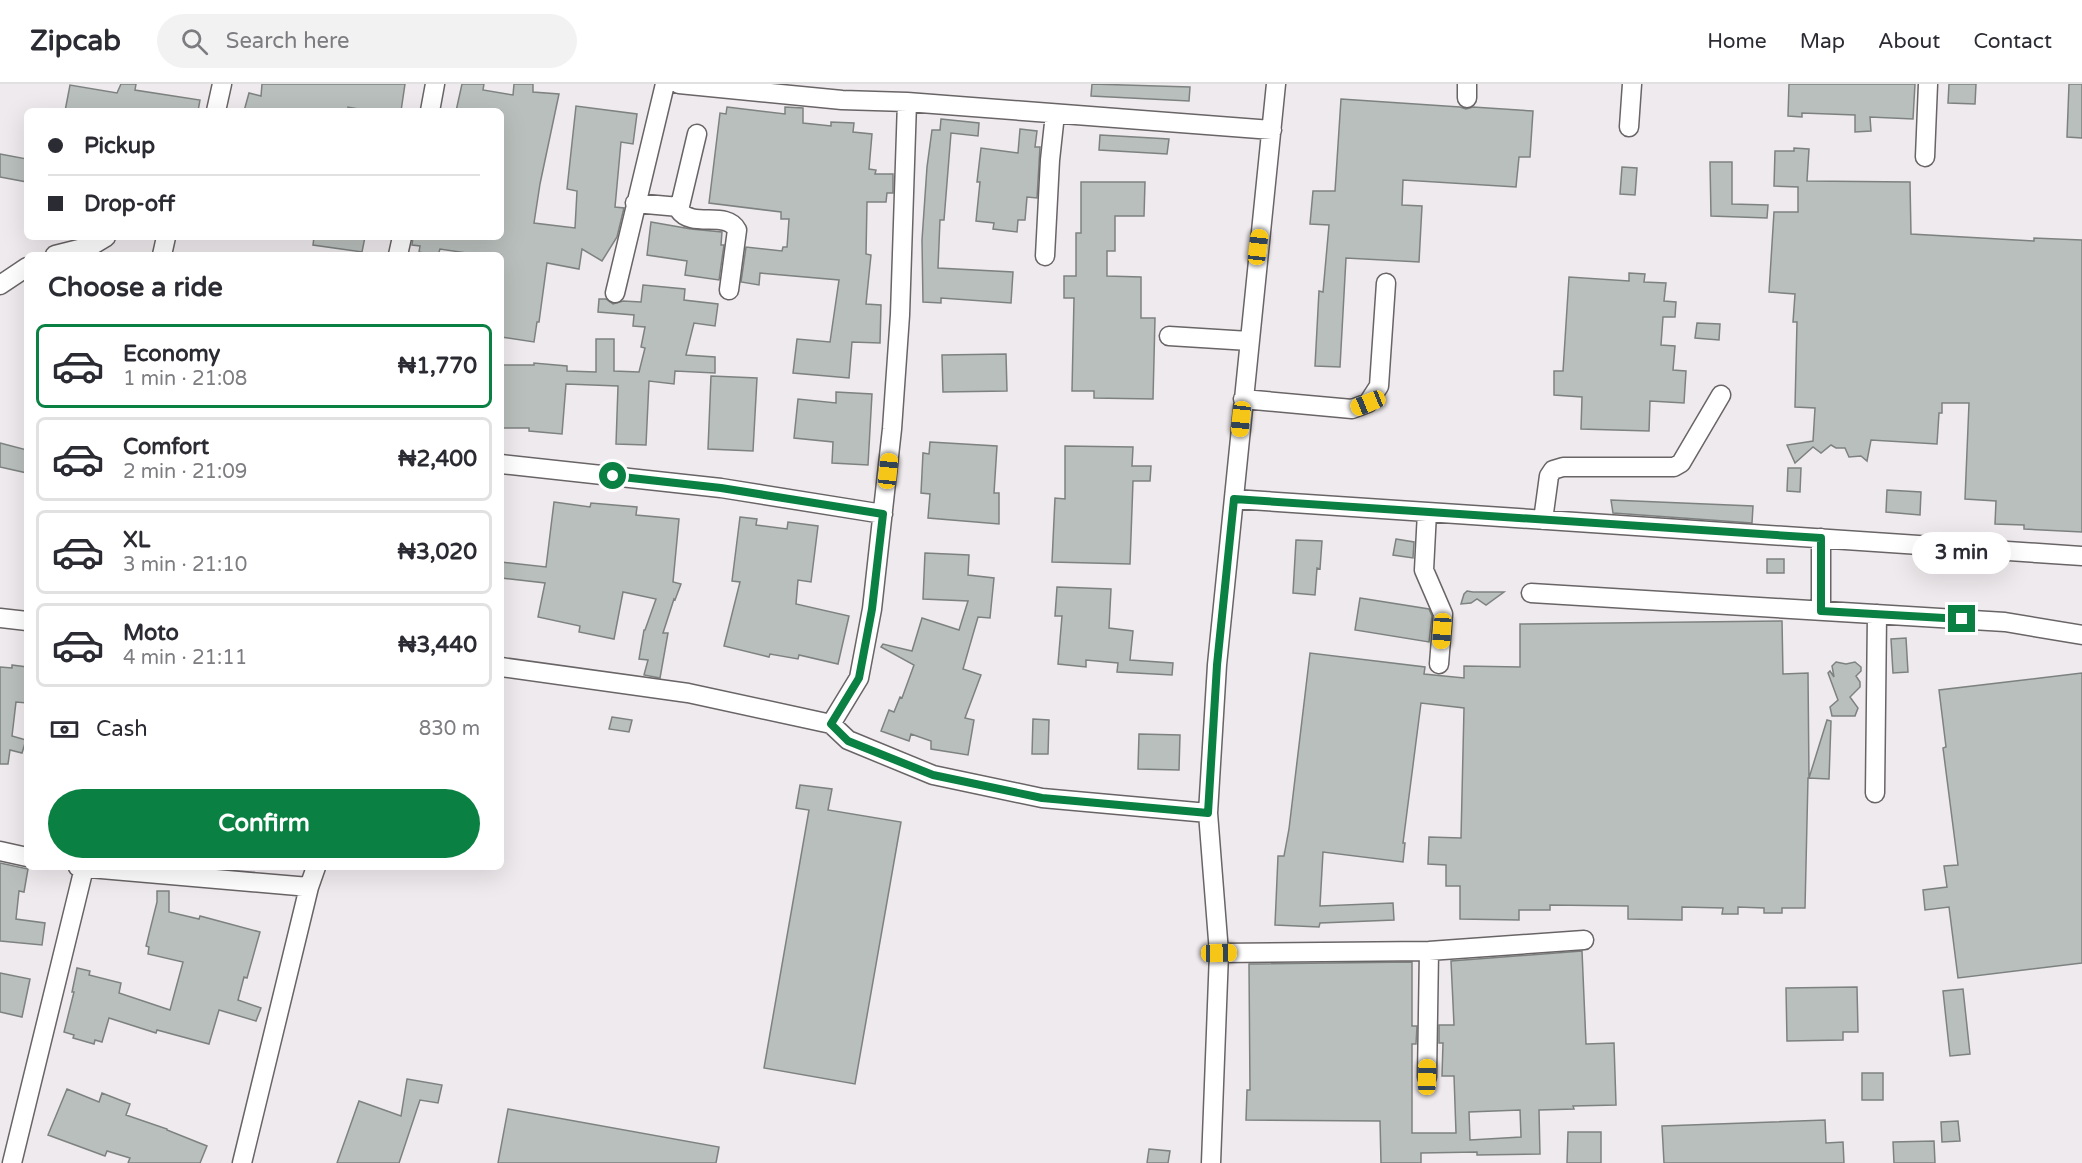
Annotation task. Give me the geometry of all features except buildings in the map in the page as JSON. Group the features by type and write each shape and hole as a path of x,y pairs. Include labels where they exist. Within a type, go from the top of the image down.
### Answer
{"street":[{"path":"431,108 435,84"},
{"path":"615,293 665,84"},
{"path":"679,84 842,100 907,102 1272,130"},
{"path":"1211,1163 1219,953 1208,813 1217,665 1275,84"},
{"path":"1629,127 1632,84"},
{"path":"1925,157 1928,84"},
{"path":"216,85 216,108"},
{"path":"831,724 859,678 872,609 892,429 900,315 907,102"},
{"path":"1045,256 1055,114"},
{"path":"697,134 680,207 682,214 693,219 730,222 736,226 729,290"},
{"path":"635,203 680,207"},
{"path":"67,252 103,245"},
{"path":"0,285 24,269"},
{"path":"1243,399 1352,410 1368,403 1379,386 1386,283"},
{"path":"1169,336 1249,341"},
{"path":"1543,520 1549,476 1553,470 1563,467 1674,467 1681,463 1720,395"},
{"path":"504,465 721,488 883,514"},
{"path":"1234,499 2082,556"},
{"path":"1427,512 1424,570 1443,614 1440,664"},
{"path":"1821,538 1821,611"},
{"path":"1532,593 2005,622 2082,635"},
{"path":"1875,793 1877,614"},
{"path":"0,618 24,621"},
{"path":"504,667 688,693 831,724 848,741 933,775 1042,798 1208,813"},
{"path":"0,852 24,856"},
{"path":"18,1161 81,870"},
{"path":"105,870 309,887"},
{"path":"242,1163 315,870"},
{"path":"1219,953 1429,951 1584,940"},
{"path":"1427,1077 1429,951"}],"route":[{"path":"613,476 721,488 883,514 872,609 859,678 831,724 848,741 933,775 1042,798 1208,813 1217,665 1234,499 1821,538 1821,611 1962,619"}]}
